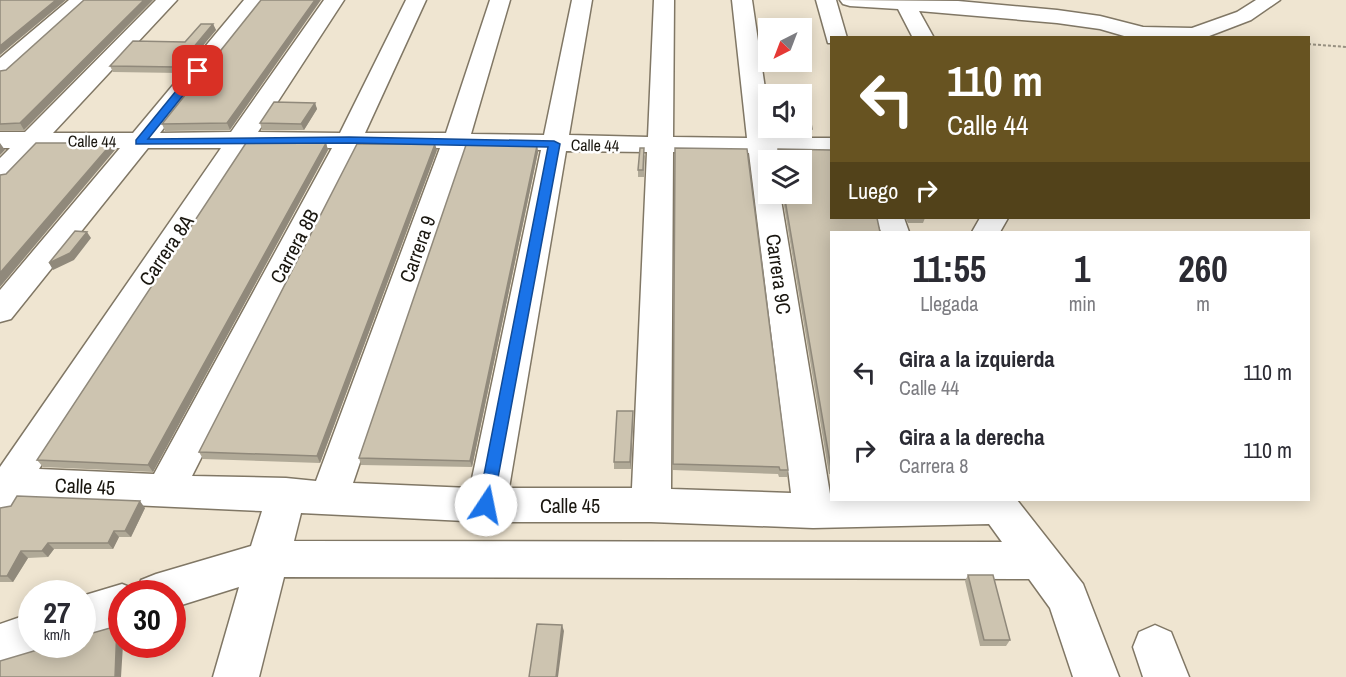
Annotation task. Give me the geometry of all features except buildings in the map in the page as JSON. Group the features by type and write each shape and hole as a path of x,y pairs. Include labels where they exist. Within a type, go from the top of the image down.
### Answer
{"street":[{"path":"0,70 81,0"},
{"path":"0,172 167,0"},
{"path":"0,311 255,0"},
{"name":"Carrera 8A","path":"4,489 334,0"},
{"name":"Carrera 8B","path":"166,489 349,140 416,0"},
{"name":"Carrera 9","path":"328,497 456,141 500,0"},
{"path":"486,505 582,0"},
{"path":"651,505 664,0"},
{"name":"Carrera 9C","path":"742,0 768,204 813,511"},
{"path":"826,0 835,36"},
{"path":"850,0 906,5 1007,20 1074,17 1146,35 1194,34 1244,16 1270,0"},
{"path":"906,5 923,36"},
{"name":"Calle 44","path":"0,140 140,142 349,140 661,146 830,146"},
{"name":"Calle 45","path":"4,489 166,489 486,505 651,505 813,511 995,503"},
{"path":"236,677 286,494"},
{"path":"995,503 1068,598 1096,677"},
{"path":"186,585 270,559 1041,561"},
{"path":"0,645 18,639"}],"path":[{"path":"1310,44 1346,47"}],"route":[{"path":"198,71 140,142 349,140 554,144 486,505"}]}
